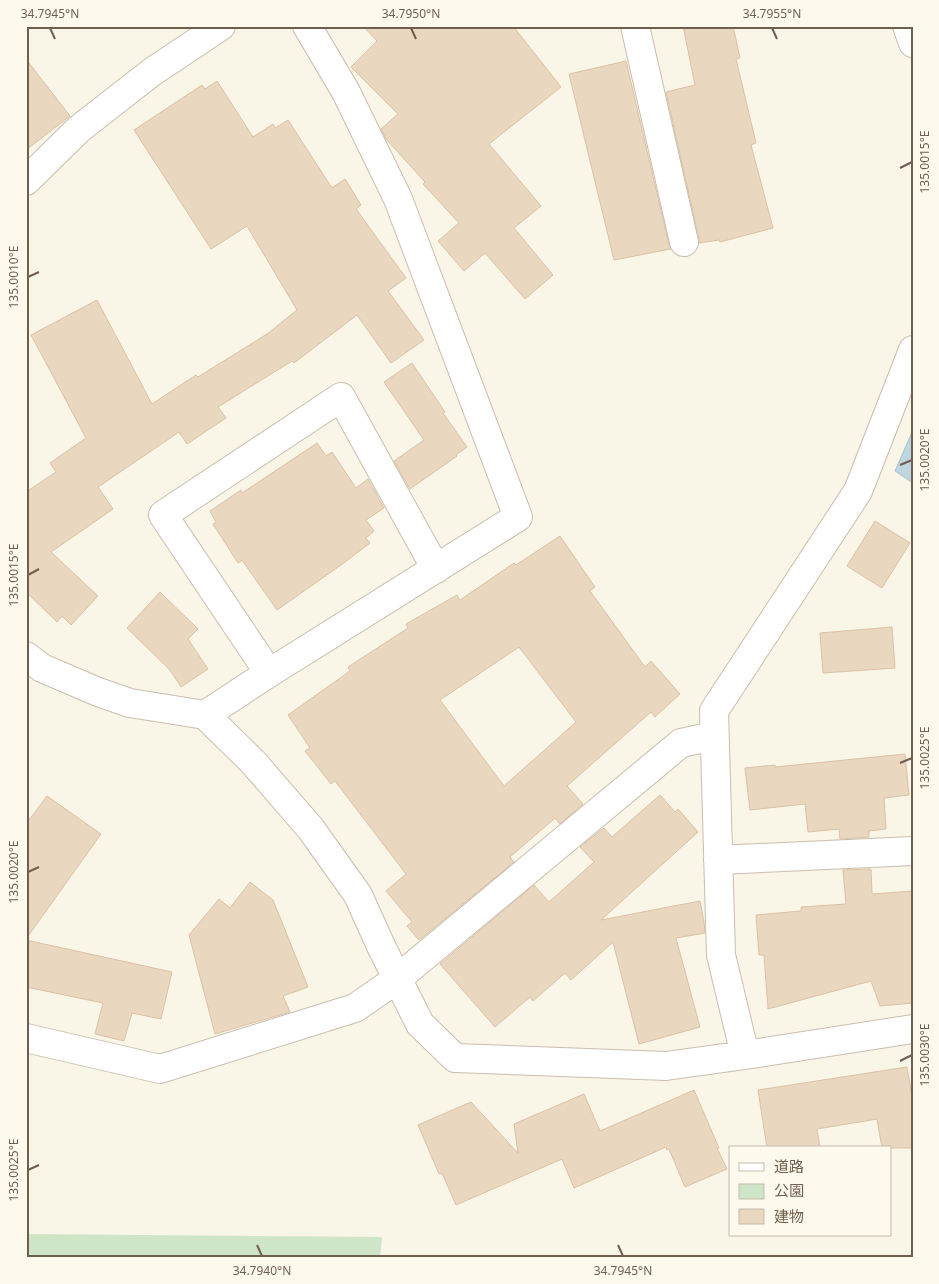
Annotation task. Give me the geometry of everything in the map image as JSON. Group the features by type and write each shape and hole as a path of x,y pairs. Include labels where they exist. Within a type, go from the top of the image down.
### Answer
{"street":[{"path":"26,181 79,129 152,72 221,26"},
{"path":"205,715 518,517 398,199 346,92 307,26"},
{"path":"635,26 684,242"},
{"path":"907,26 913,43"},
{"path":"745,1055 721,955 714,711 858,491 913,350"},
{"path":"269,673 163,515 341,397 436,569"},
{"path":"26,656 42,668 98,692 130,703 205,715 253,762 311,829 358,894 420,1024 456,1058 666,1066 913,1029"},
{"path":"26,1038 160,1069 355,1008 397,979 681,743 714,736"},
{"path":"718,860 913,851"}],"green space":[{"path":"26,1234 382,1237 380,1258 26,1258"}],"water":[{"path":"913,430 913,483 895,471"}],"building":[{"path":"363,26 513,26 561,87 489,144 541,206 514,228 553,275 525,299 485,253 464,271 438,241 459,223 423,184 425,182 386,139 381,129 398,114 351,67 377,41"},
{"path":"683,26 733,26 740,58 736,59 756,143 751,145 773,228 720,242 719,240 699,243 666,92 695,85"},
{"path":"26,59 70,116 26,150"},
{"path":"626,61 671,249 614,260 569,74"},
{"path":"217,81 253,137 273,124 275,128 288,120 332,188 345,179 361,205 356,209 406,278 388,291 424,340 391,363 357,315 294,363 292,361 218,407 226,418 187,444 179,432 98,487 113,509 51,552 98,596 71,625 62,616 57,622 26,592 26,492 56,472 50,463 86,438 31,335 97,300 152,404 196,375 198,377 267,334 297,310 247,226 211,249 134,130 202,85 205,89"},
{"path":"412,363 467,447 410,489 394,461 424,440 384,382"},
{"path":"317,443 326,456 332,452 356,488 368,479 384,508 366,520 374,531 366,538 370,543 277,610 242,560 238,563 213,524 216,522 210,511 241,490 242,493"},
{"path":"875,521 910,543 882,588 847,566"},
{"path":"560,536 595,587 590,591 645,667 651,661 680,694 655,717 651,712 567,786 583,804 560,824 555,818 510,857 514,862 419,940 407,926 412,922 386,891 406,874 335,781 331,784 305,751 310,748 288,715 350,671 348,667 408,628 406,624 457,595 460,600 514,563 516,565","holes":["519,647 576,722 504,786 440,700"]},
{"path":"160,592 198,629 188,639 208,669 181,687 170,670 127,628"},
{"path":"892,627 895,668 823,673 820,633"},
{"path":"905,754 909,795 884,798 886,829 869,831 869,837 840,839 839,829 808,832 805,804 750,810 745,768 775,765 775,767"},
{"path":"660,795 675,812 678,809 698,832 601,920 700,901 705,933 676,938 700,1027 639,1044 613,942 571,980 565,973 533,1001 530,997 495,1027 440,964 534,885 549,902 594,862 580,847 604,828 612,837"},
{"path":"47,796 101,834 26,939 26,824"},
{"path":"871,869 872,894 913,891 913,1003 880,1006 871,981 768,1009 764,955 759,955 756,915 801,911 801,907 846,904 843,870"},
{"path":"250,882 273,900 308,987 283,996 290,1012 215,1034 189,935 219,899 230,908"},
{"path":"26,940 172,972 161,1019 132,1013 124,1041 95,1034 103,1003 26,987"},
{"path":"907,1067 913,1103 913,1148 882,1146 877,1119 817,1129 820,1146 767,1146 758,1090"},
{"path":"694,1090 727,1169 685,1187 669,1149 667,1150 666,1147 574,1188 562,1159 456,1205 442,1173 439,1174 418,1125 471,1102 518,1153 514,1124 584,1094 600,1131"}]}
